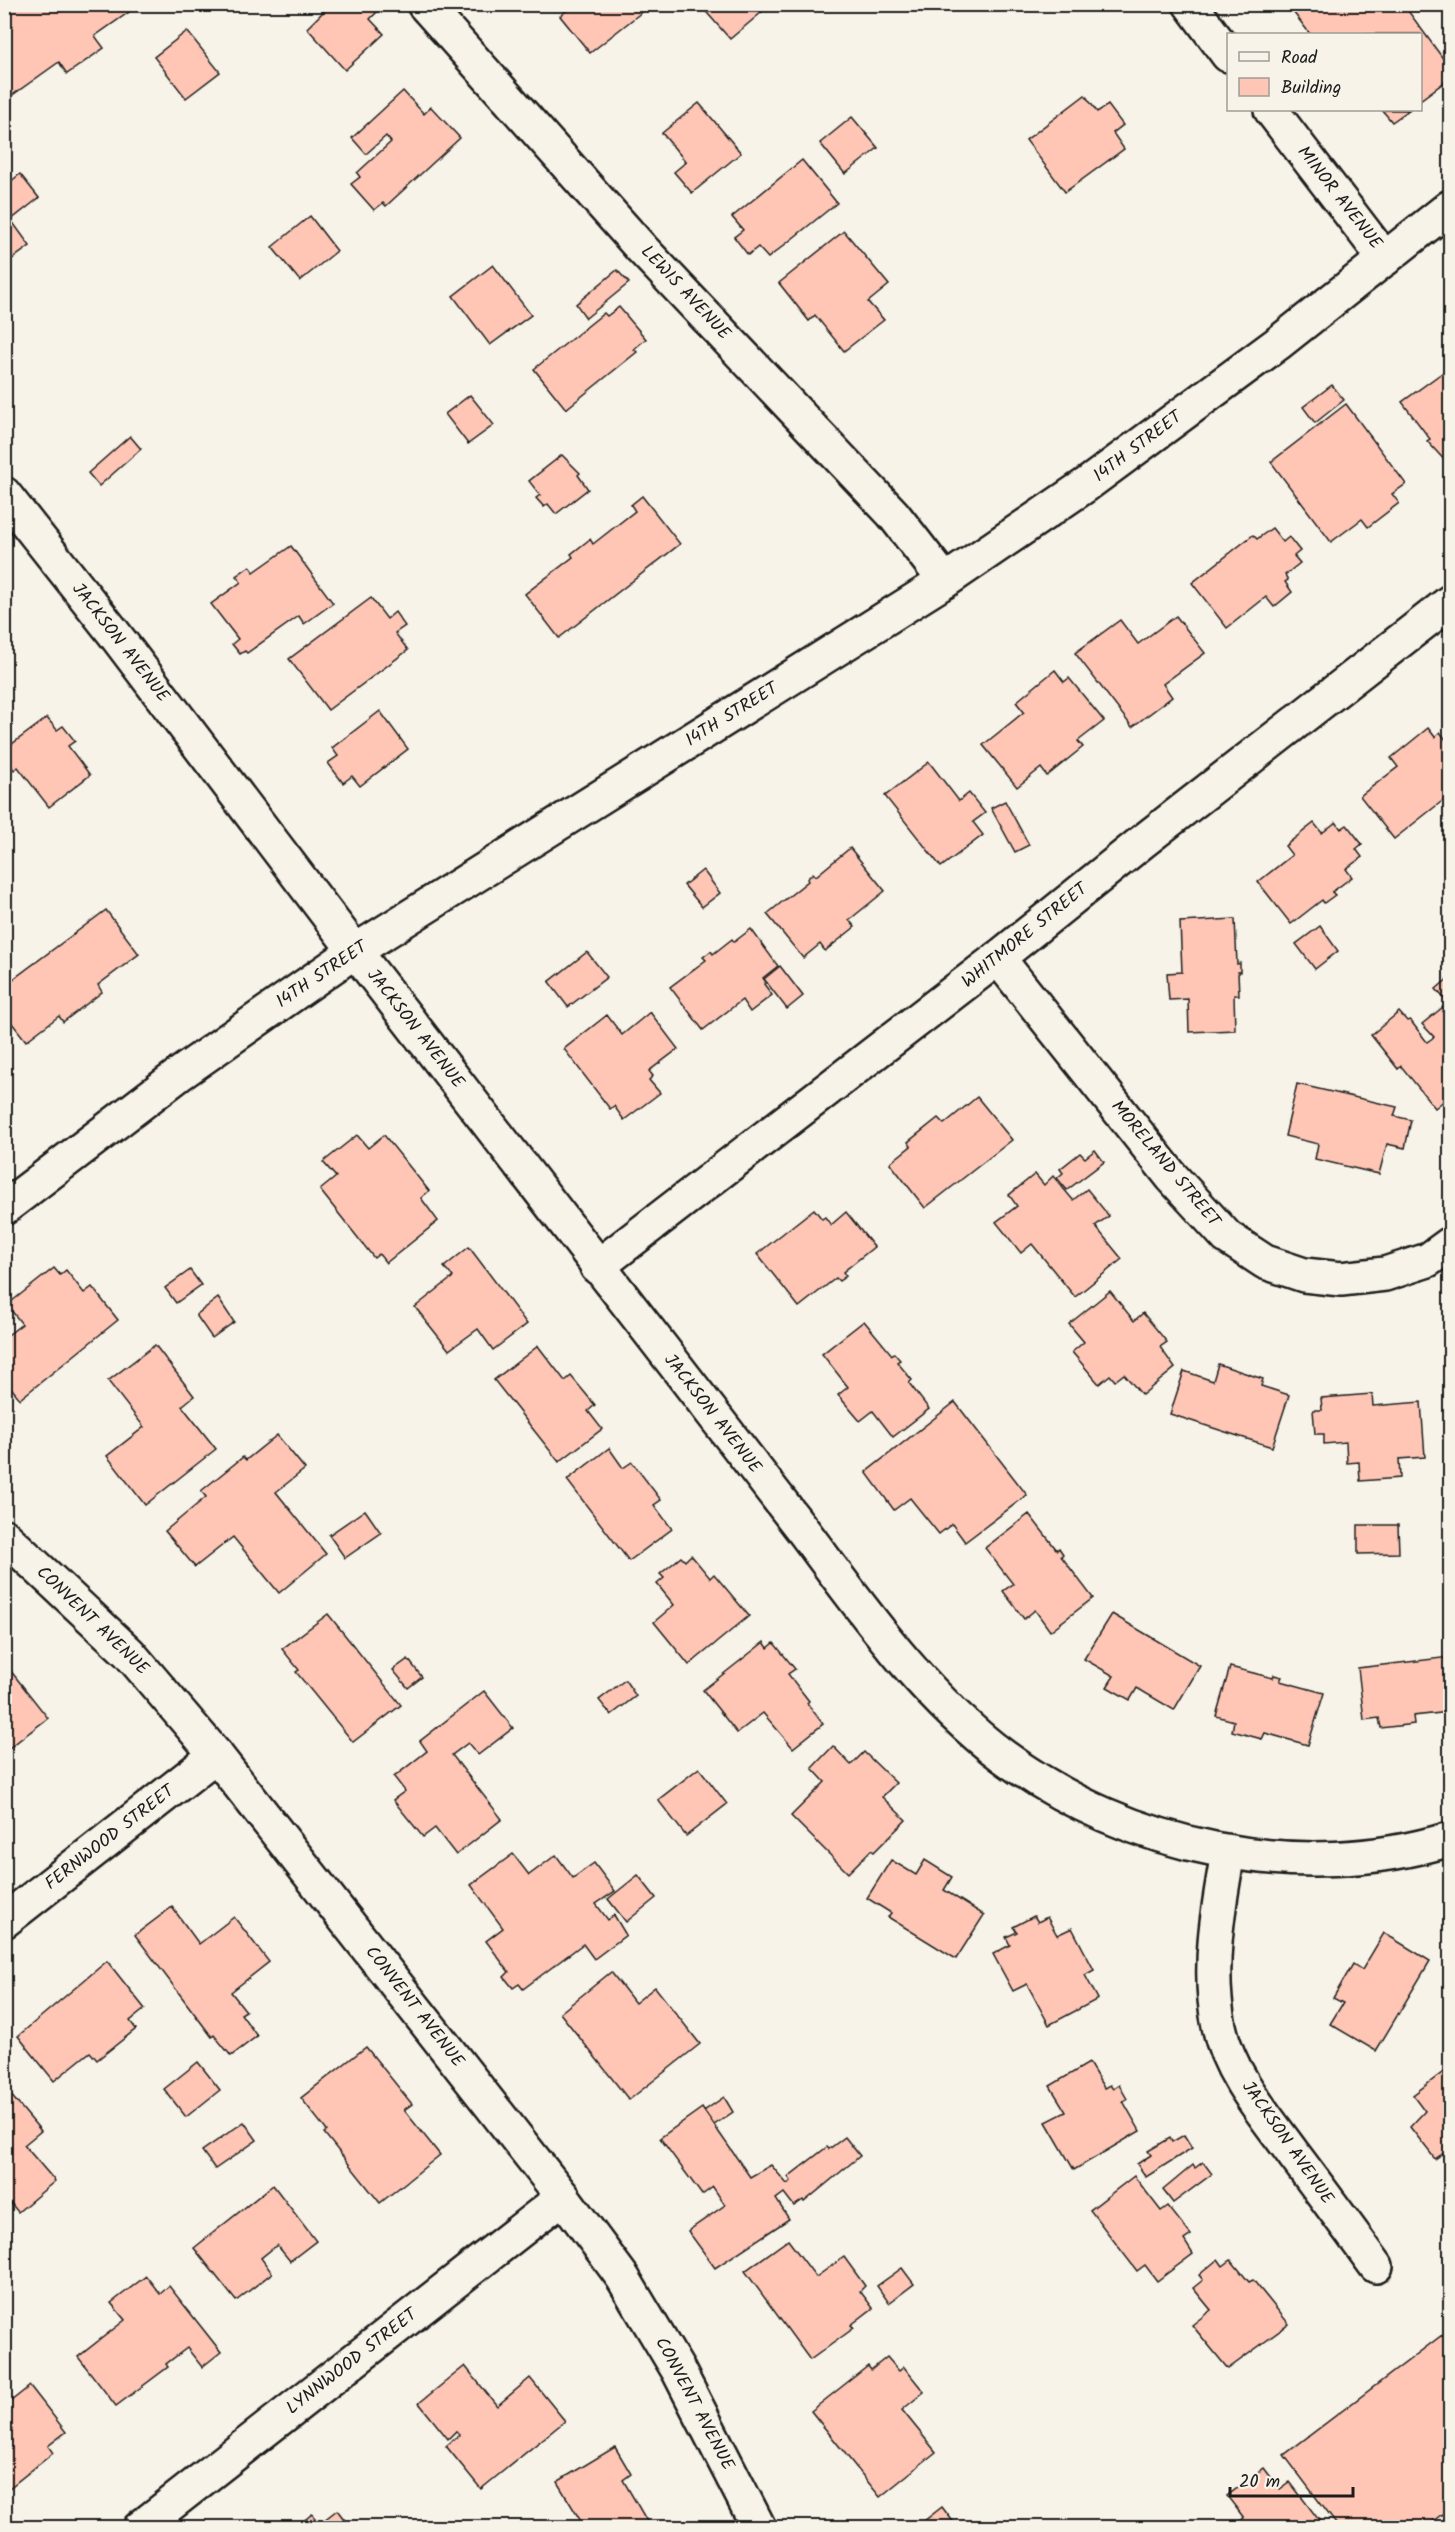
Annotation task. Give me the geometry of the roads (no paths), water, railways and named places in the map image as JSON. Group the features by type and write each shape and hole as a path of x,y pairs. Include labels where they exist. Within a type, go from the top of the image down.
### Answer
{"street":[{"name":"LEWIS AVENUE","path":"424,4 642,249 893,514 945,581"},
{"path":"1190,4 1227,54"},
{"name":"MINOR AVENUE","path":"1271,111 1385,259"},
{"name":"14TH STREET","path":"4,1208 181,1073 355,951 945,581 1086,485 1276,344 1450,207"},
{"name":"JACKSON AVENUE","path":"4,494 113,632 597,1267 805,1533 871,1623 949,1709 1003,1756 1056,1790 1118,1820 1193,1845 1228,1853 1218,1907 1214,1980 1219,2026 1231,2060 1250,2095 1376,2266"},
{"name":"WHITMORE STREET","path":"597,1267 998,958 1142,842 1450,602"},
{"name":"MORELAND STREET","path":"998,958 1172,1177 1227,1236 1265,1262 1304,1275 1341,1279 1385,1274 1428,1260 1450,1244"},
{"name":"CONVENT AVENUE","path":"4,1536 129,1653 216,1755 563,2197 623,2278 678,2370 759,2528"},
{"name":"FERNWOOD STREET","path":"4,1921 216,1755"},
{"path":"1228,1853 1278,1858 1364,1858 1427,1846 1450,1839"},
{"name":"LYNNWOOD STREET","path":"140,2528 563,2197"}]}
